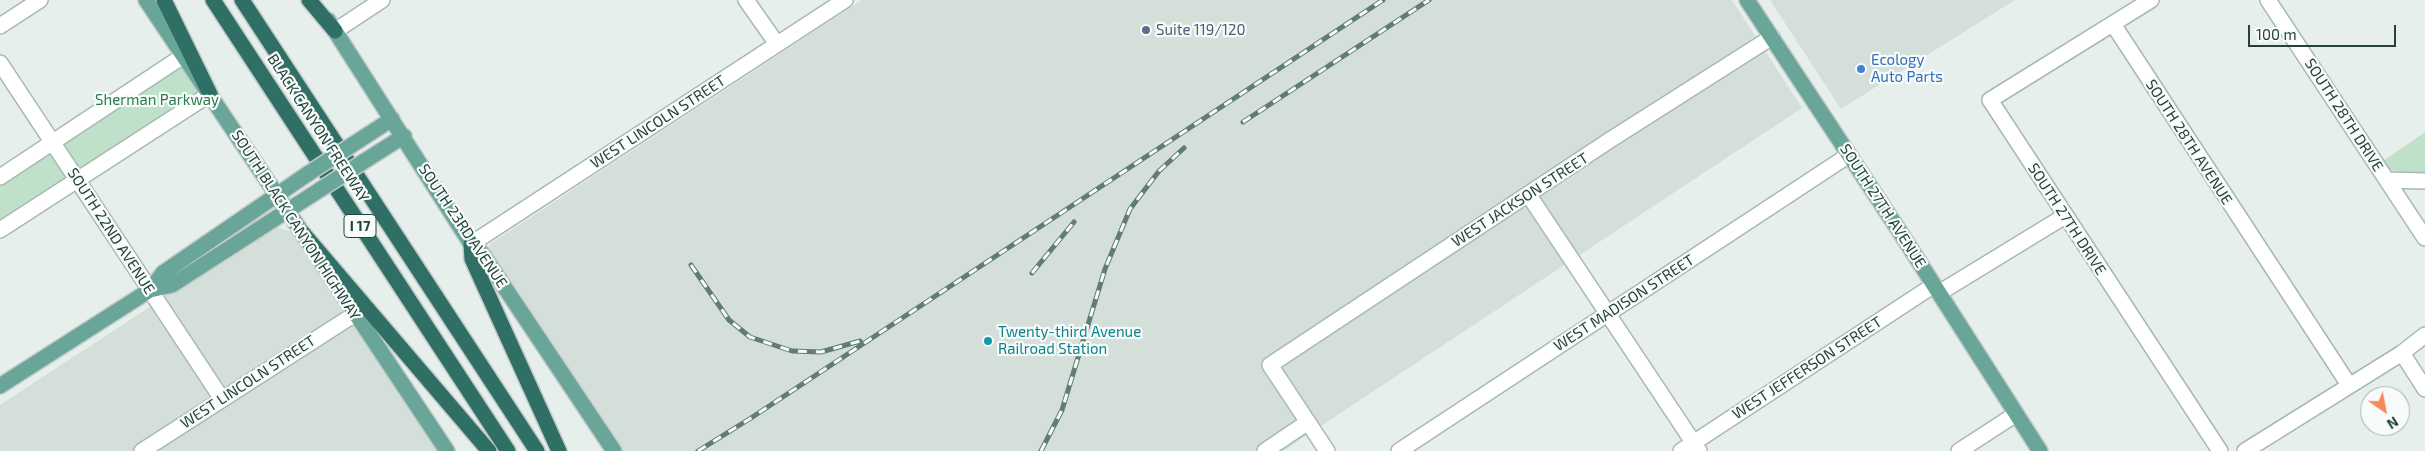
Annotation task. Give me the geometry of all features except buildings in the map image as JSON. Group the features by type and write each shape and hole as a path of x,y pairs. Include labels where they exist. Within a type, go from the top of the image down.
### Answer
{"highway":[{"path":"164,0 210,94"},
{"name":"BLACK CANYON FREEWAY","path":"213,0 508,451"},
{"name":"BLACK CANYON FREEWAY","path":"242,0 537,451"},
{"path":"309,0 335,31"},
{"path":"302,232 489,451"},
{"path":"471,244 472,259 559,451"}],"main road":[{"name":"SOUTH BLACK CANYON HIGHWAY","path":"146,0 447,451"},
{"name":"SOUTH 23RD AVENUE","path":"315,0 404,136 471,244 481,252 614,451"},
{"name":"SOUTH 27TH AVENUE","path":"1747,0 1937,289 2040,451"},
{"path":"150,290 163,273 276,195 392,119"},
{"path":"0,386 150,290 172,285 404,136"}],"street":[{"path":"0,26 40,0"},
{"path":"335,31 382,0"},
{"path":"746,0 777,44"},
{"name":"WEST LINCOLN STREET","path":"471,244 846,0"},
{"path":"2113,24 2151,0"},
{"name":"SOUTH 28TH DRIVE","path":"2268,0 2425,238"},
{"name":"SOUTH 27TH DRIVE","path":"2113,24 1990,100 2220,451"},
{"name":"SOUTH 28TH AVENUE","path":"2113,24 2349,385"},
{"name":"WEST JACKSON STREET","path":"1308,422 1270,365 1528,194 1772,37"},
{"path":"0,177 182,56"},
{"name":"SOUTH 22ND AVENUE","path":"0,63 222,399"},
{"path":"0,230 210,94"},
{"name":"WEST MADISON STREET","path":"1399,451 1849,155"},
{"path":"2387,180 2425,181"},
{"path":"1528,194 1696,447"},
{"name":"WEST JEFFERSON STREET","path":"1680,451 1696,447 1937,289 2065,216"},
{"name":"WEST LINCOLN STREET","path":"142,451 355,314"},
{"path":"2245,451 2402,353 2425,333"},
{"path":"2402,353 2425,389"},
{"path":"1959,451 2016,414"},
{"path":"1265,451 1308,422 1328,451"}],"shaded area":[{"path":"862,0 1732,0 1802,108 1283,451 619,451 490,255 488,249 490,244"},
{"name":"Ecology Auto Parts","path":"1770,0 2015,0 1841,109"},
{"path":"276,227 292,232 298,240 440,451 0,451 0,405 269,229"}],"green space":[{"name":"Sherman Parkway","path":"181,65 199,94 81,171 78,169 63,143"},
{"path":"2425,132 2425,174 2390,170 2385,167 2382,162"},
{"path":"47,152 51,153 67,181 0,226 0,181"}],"railway":[{"path":"698,451 751,418 1383,0"},
{"path":"1243,122 1429,0"},
{"path":"1041,451 1062,410 1105,269 1130,209 1159,171 1184,148"},
{"path":"1032,273 1074,222"},
{"path":"691,265 729,320 750,337 792,351 821,352 860,341"}],"place":[{"name":"Suite 119/120","path":"1146,30"},
{"name":"Ecology Auto Parts","path":"1861,69"},
{"name":"Twenty-third Avenue Railroad Station","path":"988,341"}]}
